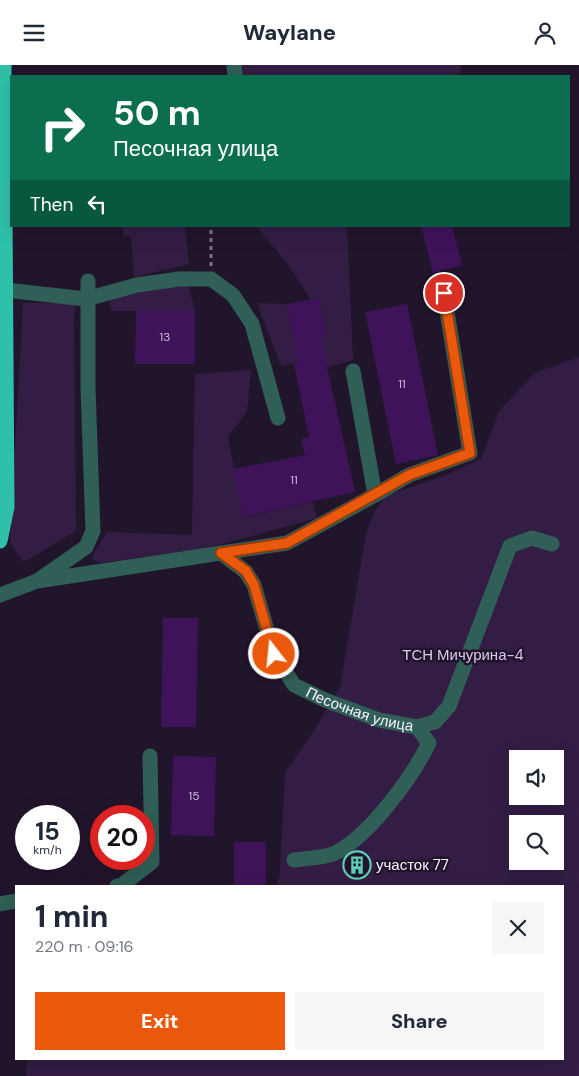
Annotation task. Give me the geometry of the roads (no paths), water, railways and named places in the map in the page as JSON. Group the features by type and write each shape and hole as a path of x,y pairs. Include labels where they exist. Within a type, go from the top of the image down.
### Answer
{"highway":[{"path":"0,541 7,507 4,65"}],"lane":[{"path":"6,290 89,298 137,285 179,279 211,279 233,295 252,324 278,418"},
{"path":"37,581 86,547 93,531 88,387 88,281"},
{"path":"0,595 37,581 287,543 409,475 470,453 444,293"},
{"path":"353,371 375,495"},
{"name":"Песочная улица","path":"221,553 246,571 254,585 274,654 294,685 325,700 379,720 417,727 435,722 449,706 510,546 532,538 552,544"},
{"path":"294,860 338,852 374,822 419,763 429,743 417,727"},
{"path":"122,885 152,862 150,757"},
{"path":"0,904 15,901"}],"place":[{"name":"участок 77","path":"357,865"}],"park label":[{"name":"ТСН Мичурина-4","path":"463,655"}]}
